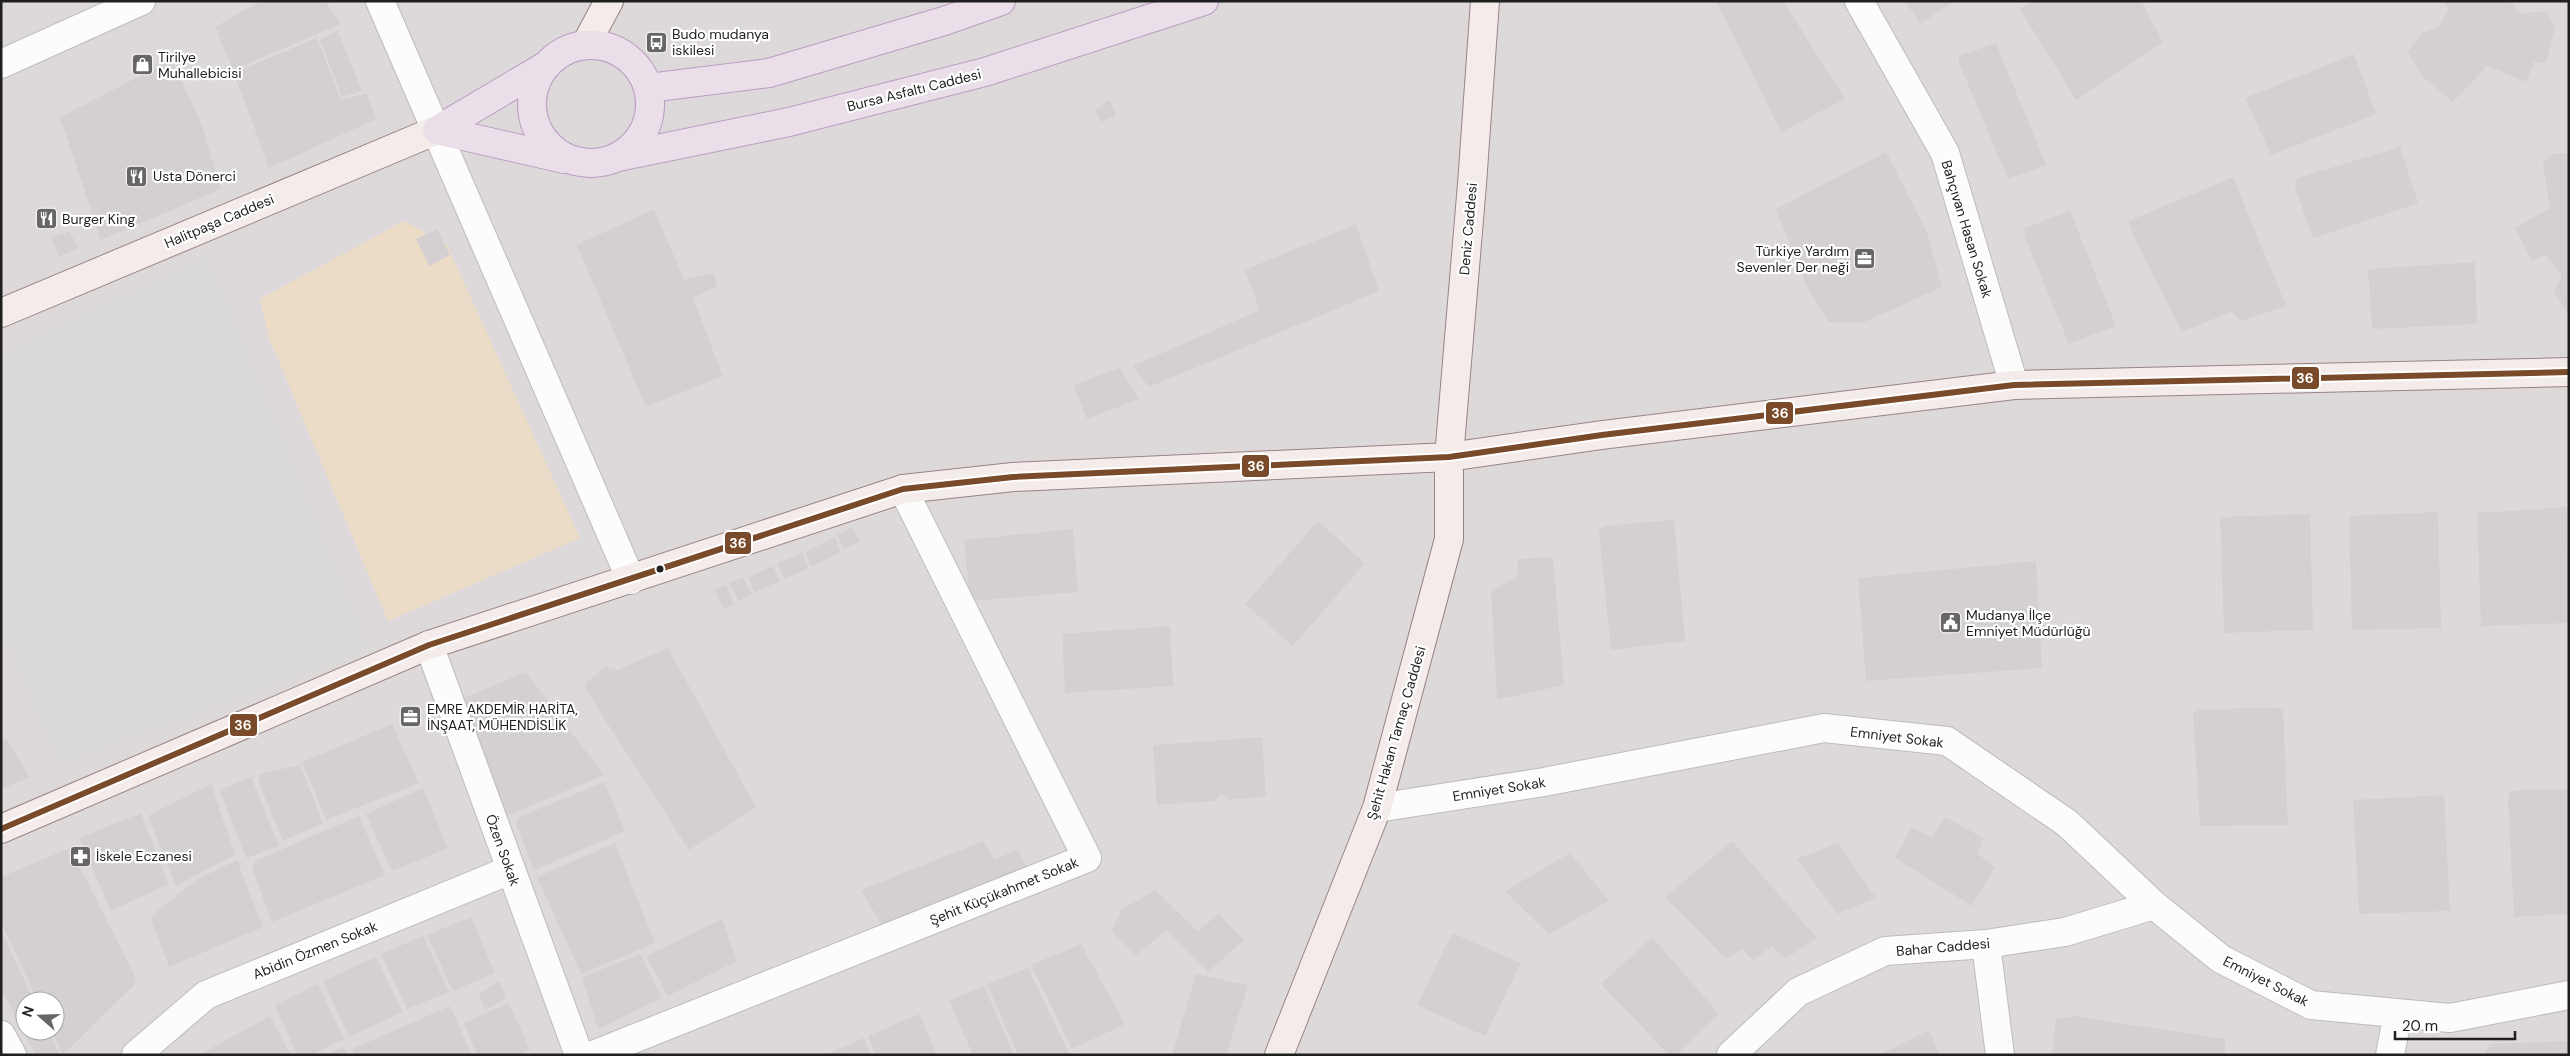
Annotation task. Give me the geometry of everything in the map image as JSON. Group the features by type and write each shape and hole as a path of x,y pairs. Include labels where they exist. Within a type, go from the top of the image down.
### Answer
{"highway":[{"path":"649,88 768,73 944,21 1001,1"},
{"name":"Bursa Asfaltı Caddesi","path":"618,157 789,122 984,72 1204,1"},
{"path":"586,44 606,46 625,55 640,69 649,88 651,108 646,128 635,145 618,157 604,162 575,161 436,130 547,65 557,55 586,44"},
{"path":"547,65 535,88 532,102 534,122 543,139 557,153 575,161"}],"main road":[{"path":"586,44 609,1"},
{"name":"Deniz Caddesi","path":"1448,457 1472,184 1485,1"},
{"name":"Halitpaşa Caddesi","path":"1,313 436,130"},
{"path":"1,829 429,645 903,489 1012,477 1448,457 1612,434 2014,385 2569,372"},
{"name":"Şehit Hakan Tamaç Caddesi","path":"1279,1055 1377,808 1449,539 1448,457"}],"street":[{"path":"1,64 141,1"},
{"path":"380,1 476,227 631,580"},
{"name":"Bahçıvan Hasan Sokak","path":"1859,1 1945,154 2014,385"},
{"name":"Şehit Küçükahmet Sokak","path":"593,1055 1087,858 903,489"},
{"name":"Özen Sokak","path":"429,645 578,1055"},
{"name":"Emniyet Sokak","path":"1377,808 1544,782 1824,728 1947,742 2067,823 2154,905 2221,959 2311,1005 2450,1018 2569,995"},
{"name":"Abidin Özmen Sokak","path":"136,1055 206,995 510,870"},
{"name":"Bahar Caddesi","path":"1731,1055 1798,992 1884,951 1986,944 2065,932 2154,905"},
{"path":"1986,944 2000,1055"},
{"path":"2390,1055 2398,1013"},
{"path":"1,1035 12,1055"}],"shaded area":[{"path":"1,1 2569,1 2569,1055 1,1055"},
{"path":"404,221 447,245 580,538 388,621 269,338 260,299"},
{"path":"208,252 373,652 58,767 1,633 1,353"}],"building":[{"path":"261,1 325,1 341,24 233,70 215,27"},
{"path":"1716,1 1783,1 1845,99 1781,132"},
{"path":"1905,1 1954,1 1920,24"},
{"path":"2032,1 2141,1 2163,42 2076,100 2020,9"},
{"path":"2445,1 2510,1 2519,13 2547,12 2555,27 2546,63 2534,62 2526,82 2487,66 2453,102 2422,76 2408,52 2421,33 2438,28 2448,11"},
{"path":"337,30 362,91 342,97 320,40"},
{"path":"317,38 341,100 367,93 376,119 269,168 234,73"},
{"path":"1996,43 2046,165 2008,179 1959,63 1959,56"},
{"path":"2354,54 2376,114 2271,155 2245,98"},
{"path":"171,60 200,120 221,189 101,240 60,117"},
{"path":"1110,100 1116,116 1101,122 1095,110"},
{"path":"2400,147 2418,203 2313,238 2295,188 2297,178"},
{"name":"Türkiye Yardım Sevenler Der neği","path":"1886,152 1927,232 1942,287 1862,323 1829,322 1806,285 1776,209"},
{"path":"2568,153 2569,315 2554,292 2562,277 2546,255 2532,261 2515,228 2550,208 2543,163 2553,154"},
{"path":"2233,177 2286,306 2241,321 2231,312 2182,332 2135,239 2129,221"},
{"path":"654,209 684,280 713,273 717,286 693,298 723,376 646,407 577,245"},
{"path":"2070,211 2116,326 2069,344 2024,235 2025,228"},
{"path":"1356,224 1379,291 1149,387 1133,366 1260,310 1245,270"},
{"path":"437,229 450,255 429,266 416,239"},
{"path":"69,231 79,248 59,257 51,238"},
{"path":"2475,262 2477,324 2372,329 2368,269"},
{"path":"1120,368 1139,399 1087,419 1074,385"},
{"path":"2567,507 2569,623 2481,626 2477,513"},
{"path":"2438,512 2441,628 2352,630 2349,516"},
{"path":"2310,514 2313,630 2224,633 2220,517"},
{"path":"1674,520 1685,641 1611,650 1599,532 1604,526"},
{"path":"1318,521 1365,563 1293,646 1245,604"},
{"path":"852,527 860,541 844,549 837,535"},
{"path":"1073,529 1078,592 970,601 964,540"},
{"path":"835,537 840,552 811,567 805,552"},
{"path":"802,553 808,568 785,579 777,563"},
{"path":"1553,557 1564,685 1497,700 1491,592 1518,575 1518,559"},
{"name":"Mudanya İlçe Emniyet Müdürlüğü","path":"2036,561 2042,668 1866,681 1858,578"},
{"path":"773,566 780,581 755,592 748,578"},
{"path":"743,578 752,593 739,602 729,583"},
{"path":"726,585 734,604 724,609 714,590"},
{"path":"1170,626 1173,686 1065,693 1062,634"},
{"path":"668,648 756,807 689,850 588,693 585,684 605,667 618,670"},
{"path":"526,672 604,775 506,816 459,700"},
{"path":"2283,708 2288,825 2200,826 2193,715 2197,709"},
{"path":"392,724 419,783 326,820 302,762"},
{"path":"1262,737 1266,796 1229,800 1221,794 1215,801 1157,805 1153,745"},
{"path":"6,739 30,777 1,789 1,741"},
{"path":"300,765 323,823 283,841 259,783 260,774"},
{"path":"251,777 279,846 246,858 220,790"},
{"path":"604,782 625,831 534,870 516,824 519,817"},
{"path":"211,784 235,855 176,886 148,816"},
{"path":"423,788 448,848 392,871 366,814"},
{"path":"2533,789 2569,790 2569,914 2514,917 2508,798 2510,791"},
{"path":"2444,795 2450,911 2359,914 2353,800"},
{"path":"141,813 168,884 111,911 79,838"},
{"path":"359,816 385,875 272,922 252,869 255,861"},
{"path":"1945,817 1983,838 1978,854 1995,867 1972,906 1895,858 1911,828 1932,837"},
{"path":"983,841 995,860 1018,849 1029,871 888,935 861,890"},
{"path":"1732,841 1817,938 1785,959 1772,946 1753,960 1742,949 1726,959 1665,897"},
{"path":"615,843 655,943 581,974 537,877"},
{"path":"1838,843 1876,898 1837,914 1797,859"},
{"path":"70,848 134,974 136,983 63,1055 57,1041 65,1041 65,991 33,991 1,922 1,877"},
{"path":"1570,853 1609,901 1549,934 1505,891"},
{"path":"237,860 263,927 169,967 151,916 196,880"},
{"path":"1155,890 1197,931 1219,914 1244,940 1208,972 1167,930 1135,956 1112,931 1121,910"},
{"path":"471,917 495,973 453,991 427,935"},
{"path":"722,919 737,961 668,996 646,956"},
{"path":"1,930 29,991 15,991 15,1016 1,990"},
{"path":"1452,933 1521,963 1485,1036 1417,1005"},
{"path":"423,936 449,992 407,1009 381,954"},
{"path":"1652,937 1719,1014 1676,1055 1669,1055 1601,984"},
{"path":"1081,944 1125,1024 1072,1049 1031,965"},
{"path":"640,954 662,998 598,1029 582,977"},
{"path":"376,957 403,1012 349,1037 323,981"},
{"path":"1028,968 1070,1055 1018,1055 987,984"},
{"path":"1196,974 1248,985 1226,1055 1172,1055"},
{"path":"499,981 507,998 485,1010 479,994"},
{"path":"318,984 344,1039 312,1055 297,1055 275,1005"},
{"path":"984,986 1014,1055 973,1055 949,1001"},
{"path":"509,1003 530,1050 518,1055 477,1055 464,1023"},
{"path":"450,1006 472,1055 355,1055 352,1049"},
{"path":"919,1014 937,1055 876,1055 868,1036"},
{"path":"270,1016 291,1055 199,1055"},
{"path":"2074,1016 2225,1039 2225,1055 2052,1055 2056,1019"},
{"path":"1929,1030 1939,1055 1879,1055"},
{"path":"864,1038 871,1055 826,1055"},
{"path":"28,1041 53,1041 60,1055 36,1055"},
{"path":"2569,1041 2569,1055 2484,1055 2490,1044"},
{"path":"344,1046 348,1055 327,1055"}],"transit line":[{"name":"36","path":"1,829 429,645 903,489 1013,477 1449,457 1602,435 2014,385 2569,372"}],"place":[{"name":"Budo mudanya iskilesi","path":"656,42"},
{"name":"Tirilye Muhallebicisi","path":"142,65"},
{"name":"Usta Dönerci","path":"137,176"},
{"name":"Burger King","path":"46,219"},
{"name":"Türkiye Yardım Sevenler Der neği","path":"1865,259"},
{"name":"Mudanya İlçe Emniyet Müdürlüğü","path":"1950,623"},
{"name":"EMRE AKDEMİR HARİTA, İNŞAAT, MÜHENDİSLİK","path":"411,717"},
{"name":"İskele Eczanesi","path":"80,856"}]}
